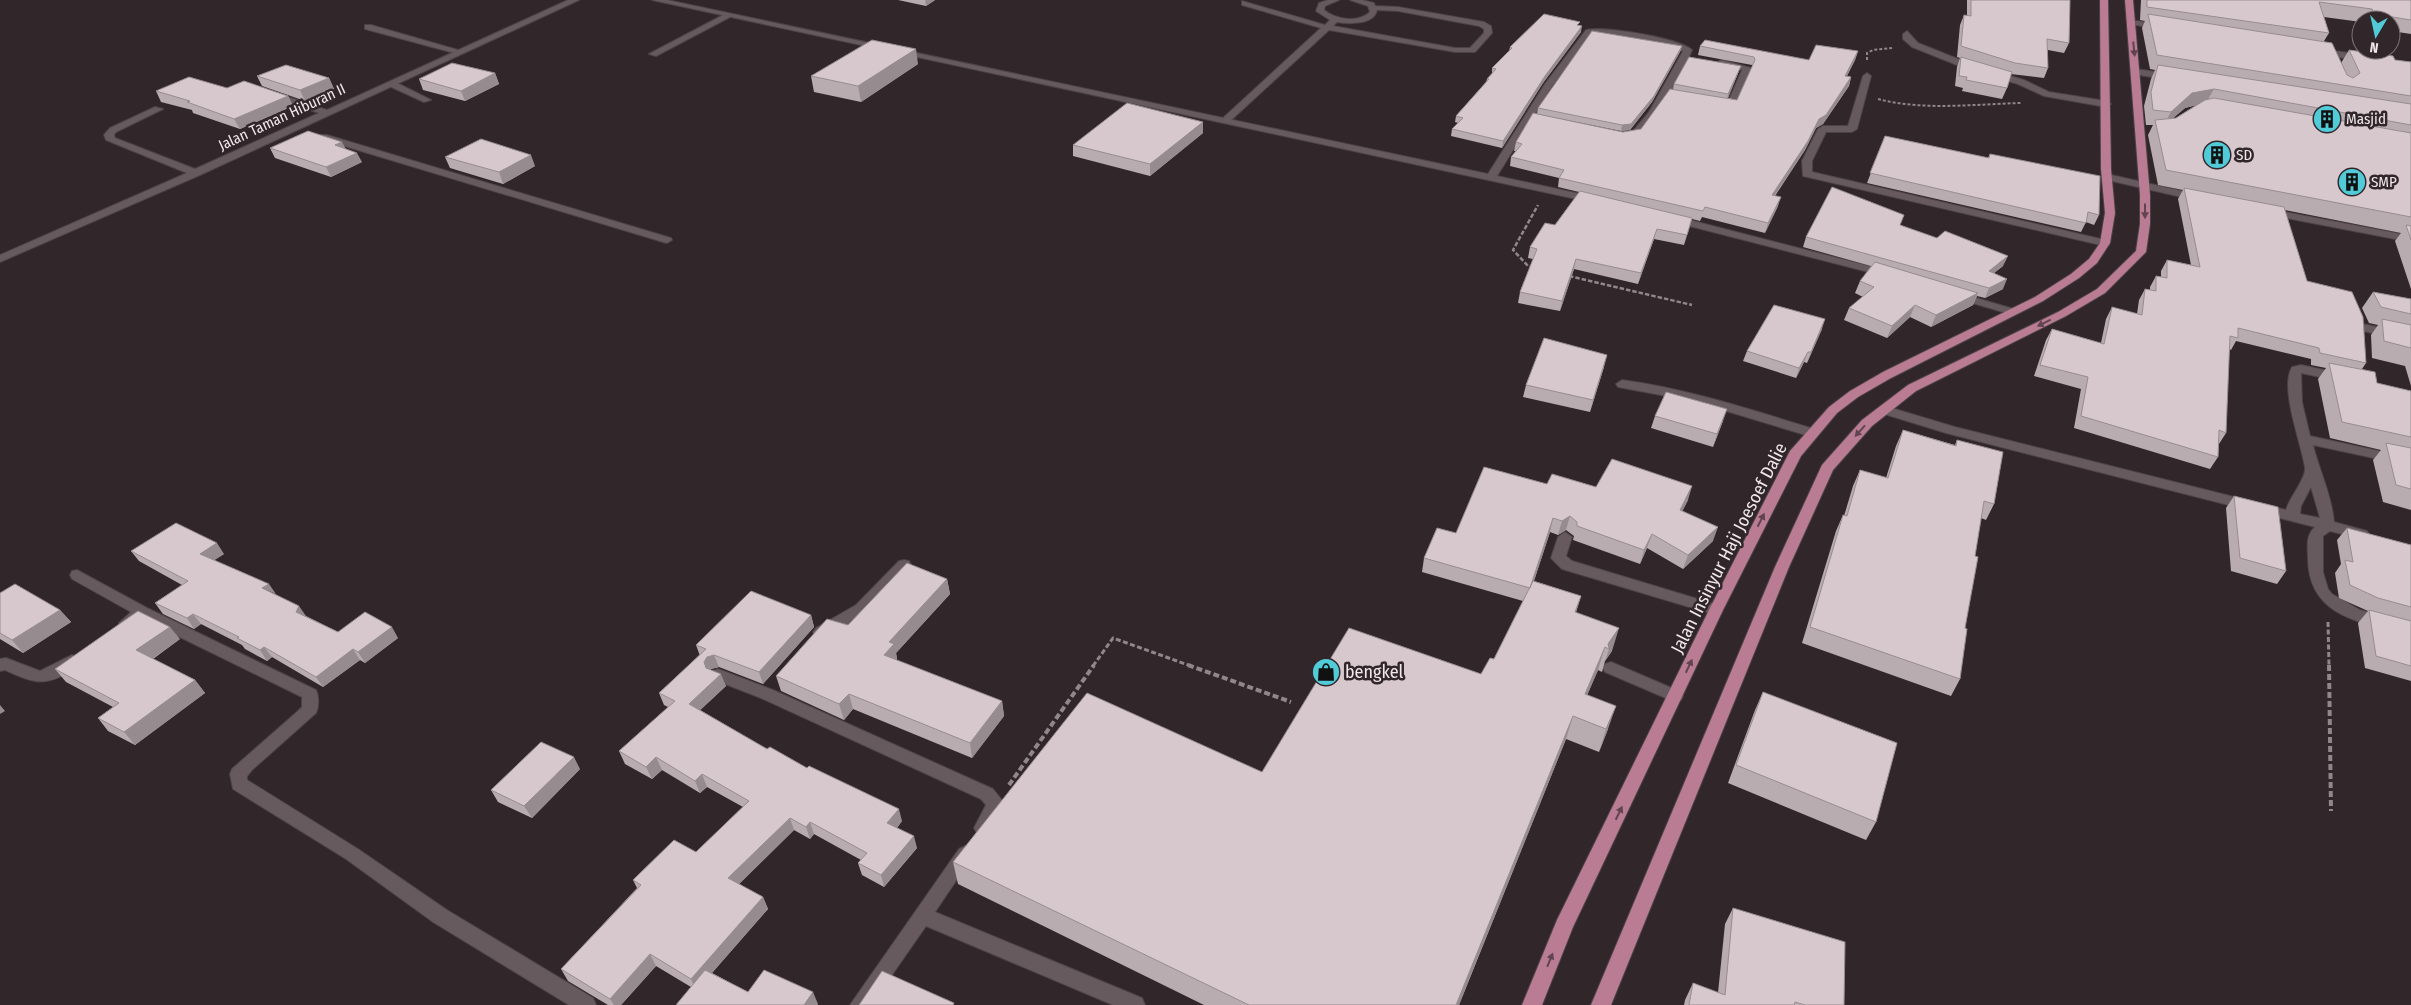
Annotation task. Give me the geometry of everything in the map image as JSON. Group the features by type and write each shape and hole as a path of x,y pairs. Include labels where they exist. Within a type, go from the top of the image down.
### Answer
{"main road":[{"name":"Jalan Insinyur Haji Joesoef Dalie","path":"1532,1005 1564,926 1716,610 1780,480 1795,454 1812,432 1833,410 1854,394 1887,374 2039,299 2075,276 2092,261 2105,243 2110,213 2107,177 2104,0"},
{"path":"1600,1005 1805,513 1827,468 1867,423 1912,388 2062,314 2101,291 2141,252 2145,224 2130,0"}],"street":[{"name":"Jalan Taman Hiburan II","path":"0,259 196,173 574,0"},
{"path":"656,0 1491,176 1601,202"},
{"path":"2131,22 2167,28"},
{"path":"1491,176 1533,118 1549,84 1590,32 1599,31 1685,47 1688,50 1689,57 1669,94 1639,130 1628,136 1615,135"},
{"path":"1907,34 1907,39 1915,45 1970,67 2021,82 2047,94 2106,104"},
{"path":"2312,51 2333,58 2351,59"},
{"path":"1711,62 1748,65 1725,118"},
{"path":"2136,72 2176,78"},
{"path":"1867,76 1852,129 1824,128 1818,136 1807,161 1807,174 2105,243"},
{"path":"266,93 327,113"},
{"path":"1712,102 1731,105"},
{"path":"158,108 113,130 109,135 111,140 196,173"},
{"path":"294,128 667,240"},
{"path":"2139,129 2153,131"},
{"path":"2107,177 2143,187 2211,200"},
{"path":"2260,210 2411,239"},
{"path":"1668,218 1896,276"},
{"path":"1950,293 2013,312"},
{"path":"2362,328 2411,338"},
{"path":"2327,526 2326,511 2312,471 2304,439 2296,402 2294,376 2296,370 2308,370 2347,379"},
{"path":"1622,384 1645,386 1699,398 1812,432"},
{"path":"1885,410 1951,430 2292,518 2374,537"},
{"path":"2304,439 2411,462"},
{"path":"2292,518 2294,506 2312,471"},
{"path":"2327,526 2317,530 2314,536 2315,566 2319,585 2327,599 2352,612 2411,629"},
{"path":"1566,537 1558,558 1567,565 1716,610"},
{"path":"812,642 827,627 861,609 904,565"},
{"path":"77,575 142,612 310,694 310,708 304,716 246,765 238,774 239,784 352,854 440,916 583,1004"},
{"path":"110,635 142,612"},
{"path":"0,664 6,664 41,679 54,674 86,652"},
{"path":"1612,668 1675,696"},
{"path":"718,675 767,694 987,794 996,804 989,818 923,916 860,1005"},
{"path":"767,694 780,679"},
{"path":"923,916 1135,1005"}],"lane":[{"path":"1336,0 1327,2 1320,8 1323,14 1336,19 1353,21 1368,18 1374,12 1374,8"},
{"path":"1245,3 1325,27 1467,51 1472,50 1488,33 1488,28 1481,24 1398,9 1374,8 1354,0"},
{"path":"1398,9 1407,0"},
{"path":"653,54 728,16"},
{"path":"1226,120 1325,27 1336,19"},
{"path":"368,26 461,52"},
{"path":"392,84 428,100"}],"path":[{"path":"1867,76 1867,53 1873,50 1915,45"},
{"path":"1861,94 1893,103 1922,105 2045,101 2047,94"},
{"path":"1538,268 1528,266 1513,250 1547,189"},
{"path":"1567,275 1692,305"},
{"path":"2327,599 2331,811"},
{"path":"996,804 1113,638 1291,702"}],"building":[{"path":"1971,0 2070,0 2069,43 2047,39 2048,68 2015,63 1961,46 1964,15 1971,16"},
{"path":"2147,0 2411,0 2411,20 2401,18 2401,10 2372,10 2319,2 2329,33 2147,7"},
{"path":"1544,14 1580,22 1577,25 1582,26 1545,76 1503,141 1452,129 1463,118 1456,116 1496,69 1492,68 1512,48 1510,47"},
{"path":"2148,14 2332,43 2347,75 2353,78 2360,73 2354,60 2411,62 2411,96 2157,55"},
{"path":"1592,31 1682,46 1654,96 1631,124 1622,125 1538,108"},
{"path":"872,40 916,49 858,86 811,76"},
{"path":"1705,40 1809,60 1816,45 1858,51 1845,76 1851,77 1826,115 1819,119 1808,141 1772,195 1781,197 1768,223 1705,207 1703,211 1559,178 1564,170 1511,157 1522,144 1516,142 1533,113 1623,132 1641,129 1670,89 1737,100 1755,60 1754,57 1700,46"},
{"path":"1689,57 1741,66 1728,94 1674,84"},
{"path":"1961,57 2012,72 2007,88 1966,80 1967,77 1959,76"},
{"path":"452,63 495,73 461,91 419,79"},
{"path":"286,65 329,78 300,90 257,76"},
{"path":"2158,65 2411,104 2411,125 2214,89 2192,93 2171,112 2153,110 2151,92"},
{"path":"189,77 227,88 244,81 288,96 234,119 187,102 190,101 156,91"},
{"path":"2214,98 2411,133 2411,217 2166,170 2155,120 2176,118 2205,100"},
{"path":"1127,103 1203,122 1150,164 1073,145"},
{"path":"308,131 342,142 335,145 357,153 326,167 270,148"},
{"path":"1885,136 1989,158 1990,154 2100,176 2099,215 2088,212 2086,223 1870,173"},
{"path":"481,139 531,155 499,172 445,157"},
{"path":"1832,187 1904,215 1900,225 1937,238 1945,231 2008,256 1989,271 2007,279 1989,288 1806,237"},
{"path":"2184,188 2284,207 2307,281 2352,292 2363,317 2366,363 2320,353 2319,348 2238,328 2238,338 2230,336 2226,433 2219,430 2218,457 2081,416 2088,377 2040,365 2052,329 2104,344 2112,307 2142,315 2145,289 2156,291 2156,276 2167,278 2167,260 2200,267"},
{"path":"1580,191 1692,218 1687,235 1657,229 1641,273 1576,259 1562,301 1520,292 1537,249 1530,247 1545,223 1555,225"},
{"path":"2406,225 2411,226 2411,240"},
{"path":"1875,262 1978,293 1936,315 1915,305 1892,326 1849,308 1874,287 1860,281"},
{"path":"2373,292 2411,299 2411,314 2381,307"},
{"path":"1774,305 1825,319 1811,352 1808,352 1799,368 1747,351"},
{"path":"2382,319 2411,325 2411,348 2384,341"},
{"path":"1544,338 1607,355 1593,400 1526,385"},
{"path":"2329,363 2375,372 2377,383 2411,391 2411,437 2342,422"},
{"path":"1666,392 1727,409 1717,434 1655,416"},
{"path":"1903,430 1956,446 1957,440 2003,452 1994,504 1984,501 1975,556 1978,557 1965,628 1967,629 1960,679 1810,627 1843,515 1847,516 1860,470 1888,478"},
{"path":"2386,443 2411,448 2411,489 2396,485"},
{"path":"1612,459 1692,486 1680,510 1718,527 1688,555 1652,534 1644,550 1577,526 1577,522 1570,516 1562,521 1553,518 1530,588 1424,558 1437,528 1456,533 1484,467 1547,484 1552,474 1596,487"},
{"path":"2234,496 2278,507 2286,571 2240,558"},
{"path":"176,523 217,543 200,554 269,584 262,588 299,606 296,612 338,632 365,612 392,627 358,652 353,649 316,677 264,647 260,650 237,638 239,637 193,614 187,618 155,603 188,581 131,551"},
{"path":"2347,528 2411,545 2411,607 2378,598 2350,585 2345,560 2353,562"},
{"path":"907,563 947,579 889,642 894,644 884,655 1002,701 970,743 849,694 839,704 776,676 827,619 848,625"},
{"path":"1533,581 1581,596 1575,612 1619,628 1608,644 1609,649 1605,647 1585,694 1616,706 1606,729 1573,716 1456,1005 1249,1005 953,862 1087,693 1262,772 1349,628 1481,674 1490,658 1494,659"},
{"path":"15,584 60,610 12,640 0,633 0,593"},
{"path":"751,591 811,615 759,672 714,655 707,657 704,662 706,668 721,674 689,704 767,749 770,747 807,768 809,766 899,809 887,823 914,836 881,875 858,863 867,853 810,822 806,827 790,818 728,878 763,897 691,979 650,954 610,999 561,969 641,885 633,880 674,840 696,852 749,801 702,774 695,781 656,757 646,767 619,751 675,701 659,693 706,649 696,645"},
{"path":"2369,610 2411,621 2411,666 2376,656"},
{"path":"138,611 170,627 136,650 195,680 124,732 98,718 119,703 55,669"},
{"path":"1763,692 1897,743 1876,822 1736,765"},
{"path":"541,742 574,757 524,806 491,790"},
{"path":"1733,908 1845,942 1844,1005 1805,1005 1795,1002 1794,1005 1689,1005 1693,983 1725,995"},
{"path":"705,970 748,992 764,970 813,992 804,1005 676,1005"},
{"path":"882,971 954,1003 953,1005 859,1005"}],"place":[{"name":"Masjid","path":"2327,119"},
{"name":"SD","path":"2217,155"},
{"name":"SMP","path":"2352,182"},
{"name":"bengkel","path":"1326,672"}]}
